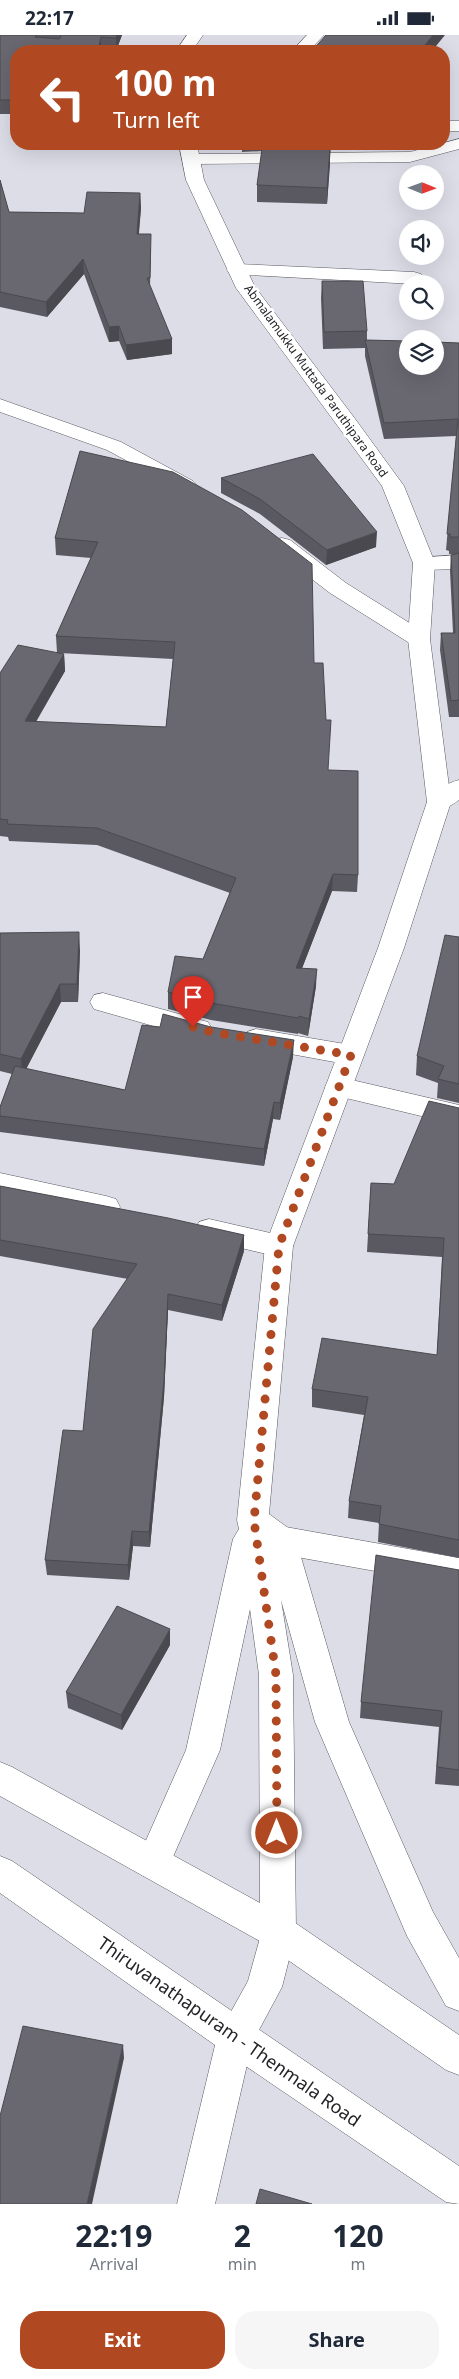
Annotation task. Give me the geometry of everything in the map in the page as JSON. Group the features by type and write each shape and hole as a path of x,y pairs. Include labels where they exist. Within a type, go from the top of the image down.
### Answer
{"main road":[{"path":"306,45 316,35"},
{"path":"189,151 410,157 436,150"},
{"name":"Abmalamukku Muttada Paruthipara Road","path":"189,151 195,180 246,288 393,486 424,563 418,639 449,795"},
{"path":"237,270 399,277"},
{"path":"0,405 114,446 208,497"},
{"path":"265,531 338,588 418,639"},
{"path":"424,563 459,562"},
{"path":"196,2204 234,2037 264,1987 278,1932 276,1675 266,1530 279,1246 449,795"},
{"path":"103,1002 225,1034 351,1055"},
{"path":"339,1087 459,1115"},
{"path":"0,1184 135,1214"},
{"path":"183,1225 279,1246"},
{"path":"266,1530 459,1573"},
{"path":"153,1863 203,1750 266,1530"},
{"path":"266,1530 332,1722 420,1924 459,1993"},
{"path":"0,1778 278,1932 459,2057"},
{"name":"Thiruvanathapuram - Thenmala Road","path":"0,1873 234,2037 459,2189"}],"building":[{"path":"0,35 37,35 35,37 59,39 60,35 117,35 116,38 101,37 99,45 10,45 10,100 0,100"},
{"path":"326,35 433,35 425,45 317,45"},
{"path":"262,150 330,150 327,188 257,185"},
{"path":"0,180 9,212 84,213 87,192 140,193 137,234 151,234 150,278 147,278 172,339 126,345 119,326 109,327 83,259 46,302 0,292"},
{"path":"322,281 363,281 367,331 324,332"},
{"path":"365,340 399,341 399,375 444,375 444,342 459,343 459,537 450,537 450,534 447,534 458,419 384,423"},
{"path":"80,451 173,472 242,510 312,564 314,663 323,663 326,720 331,720 328,770 358,771 358,875 333,874 296,968 317,969 309,1019 211,1003 168,992 175,956 203,959 236,878 97,828 7,824 8,820 0,819 0,673 18,645 64,654 25,721 166,727 175,642 56,636 98,542 55,538"},
{"path":"313,454 377,532 327,550 260,499 221,478"},
{"path":"459,553 459,700 451,701 441,633 455,633 451,555"},
{"path":"79,932 77,984 60,984 21,1059 0,1054 0,933"},
{"path":"445,935 459,937 459,1084 438,1079 444,1066 417,1056"},
{"path":"163,1014 211,1027 294,1040 280,1103 274,1102 264,1149 0,1116 0,1107 15,1066 125,1090 142,1025 160,1027"},
{"path":"429,1101 459,1108 459,1540 379,1524 381,1506 349,1501 368,1397 312,1389 322,1338 437,1355 444,1238 368,1234 371,1183 394,1184"},
{"path":"0,1186 168,1218 244,1235 222,1305 168,1294 164,1381 149,1532 132,1531 128,1565 45,1560 63,1430 83,1431 93,1329 137,1264 0,1240"},
{"path":"376,1555 459,1570 459,1770 437,1767 442,1711 361,1702"},
{"path":"117,1606 170,1629 121,1715 66,1692"},
{"path":"23,2026 123,2045 87,2204 0,2204 0,2116"},
{"path":"260,2189 312,2204 256,2204"}],"route":[{"path":"193,1027 211,1032 351,1055 279,1246 254,1521 276,1675 277,1833"}]}
